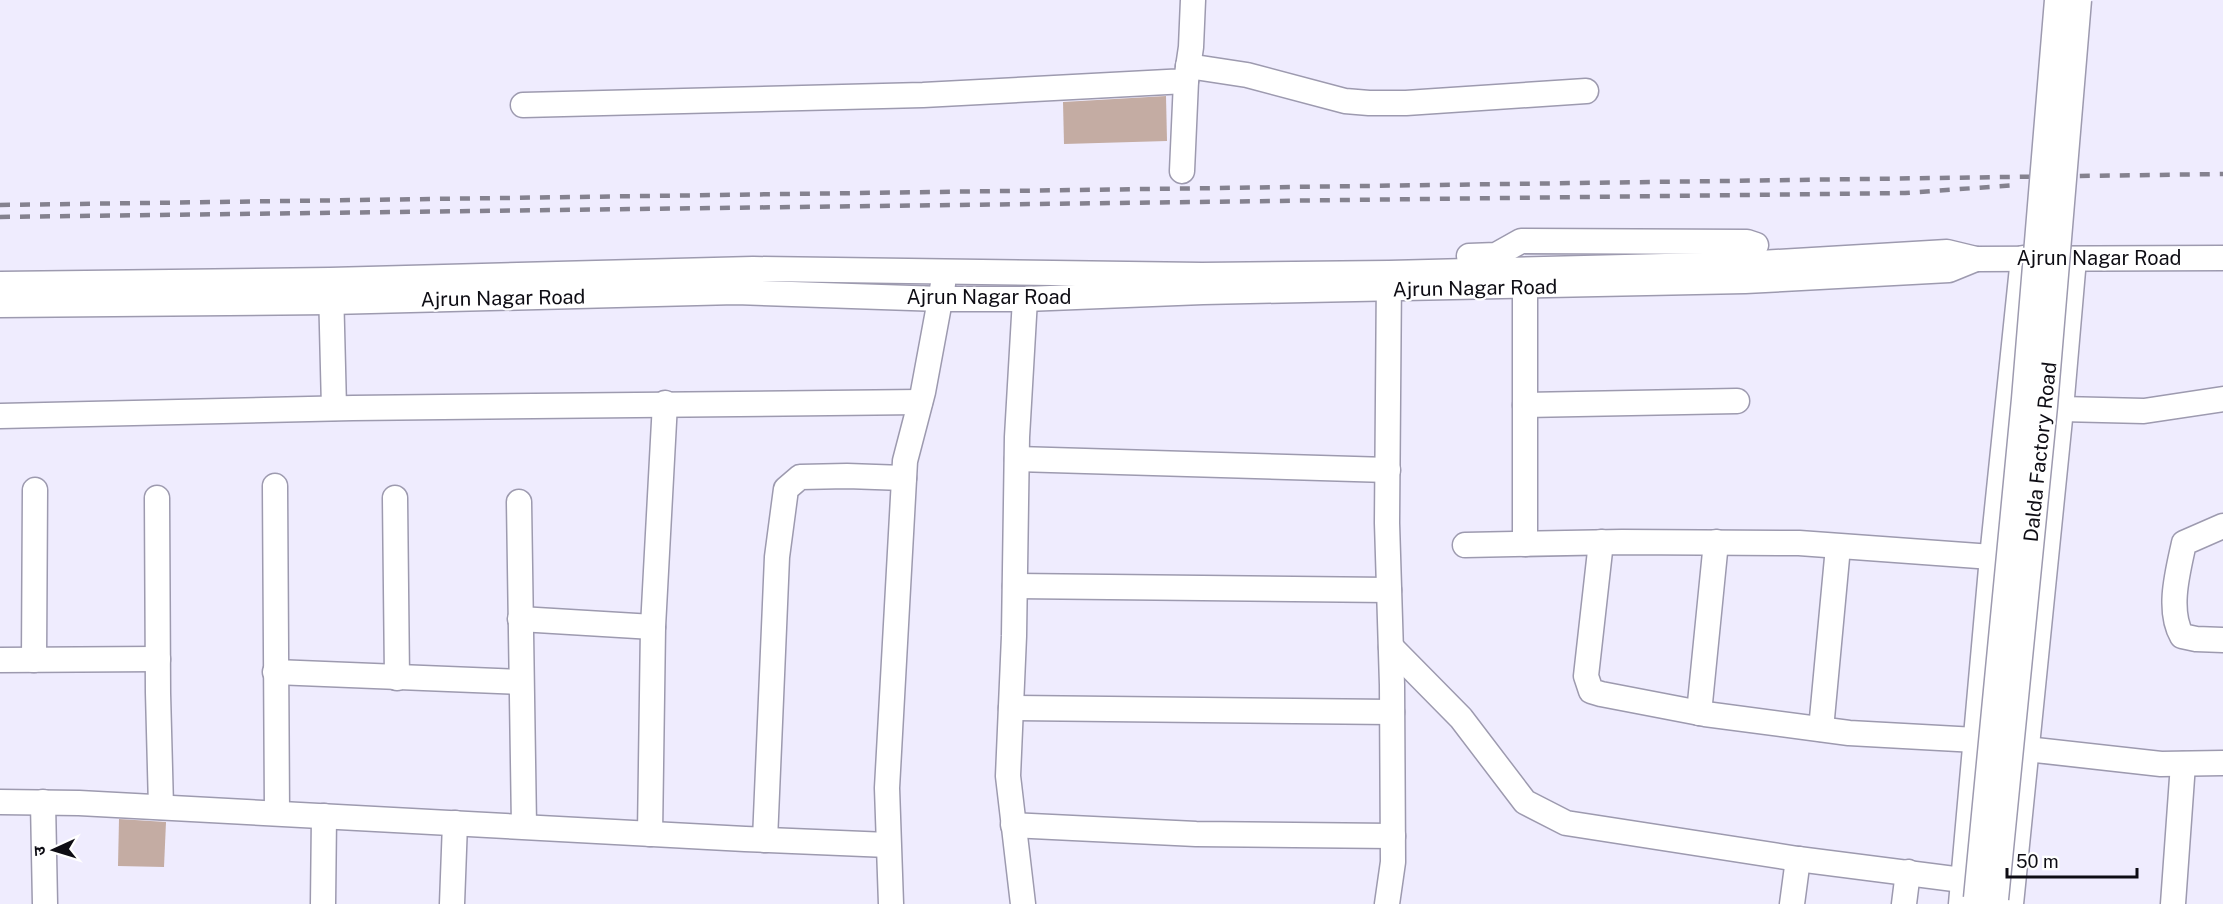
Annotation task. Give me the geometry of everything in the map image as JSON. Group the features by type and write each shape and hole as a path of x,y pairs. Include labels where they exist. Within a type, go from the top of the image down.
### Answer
{"street":[{"path":"1182,171 1193,0"},
{"name":"Dalda Factory Road","path":"1982,899 2057,0"},
{"name":"Dalda Factory Road","path":"1982,899 2045,406 2079,0"},
{"path":"523,105 911,96 1187,73 1247,75 1336,99 1369,103 1406,103 1586,91"},
{"path":"1203,292 1203,258 1496,255 1521,242 1747,242 1756,245"},
{"name":"Ajrun Nagar Road","path":"0,284 331,291 735,292 941,299 1025,299 1203,292 1947,252 1976,259 2223,258"},
{"path":"1982,899 1976,740 2023,258"},
{"name":"Ajrun Nagar Road","path":"0,305 331,291 753,269 1191,275 1525,287 1745,281 1949,270 1976,259"},
{"path":"1982,899 2027,749 2074,259"},
{"path":"891,904 887,788 891,676 905,461 920,402 945,272"},
{"path":"1387,904 1393,862 1388,470 1389,281"},
{"path":"1525,287 1525,544"},
{"path":"331,291 334,408"},
{"path":"1023,904 1008,776 1017,459 1025,299"},
{"path":"2061,409 2144,411 2223,399"},
{"path":"1525,405 1737,401"},
{"path":"0,416 334,408 920,402"},
{"path":"650,834 653,627 665,403"},
{"path":"1017,459 1388,470"},
{"path":"765,840 777,557 786,489 800,477 904,478"},
{"path":"275,486 277,813"},
{"path":"34,660 35,490"},
{"path":"157,498 161,807"},
{"path":"395,498 397,678"},
{"path":"519,502 524,826"},
{"path":"2223,526 2184,543 2176,583 2175,618 2182,636 2223,640"},
{"path":"1601,542 1586,675 1591,691 1699,713 1849,733 1976,740"},
{"path":"1465,545 1601,542 1799,543 1992,558"},
{"path":"1699,713 1716,542"},
{"path":"1821,729 1838,546"},
{"path":"1015,586 1389,590"},
{"path":"520,620 653,627"},
{"path":"1390,646 1461,718 1525,802 1566,823 1798,859 1908,872 1982,899"},
{"path":"0,660 158,659"},
{"path":"275,672 521,682"},
{"path":"1011,708 1392,712"},
{"path":"2027,749 2161,764 2223,763"},
{"path":"2173,904 2183,764"},
{"path":"0,802 161,807 888,845"},
{"path":"43,802 45,904"},
{"path":"323,904 324,816"},
{"path":"452,904 455,823"},
{"path":"1013,825 1196,834 1392,836"},
{"path":"1791,904 1798,859"},
{"path":"1904,904 1908,872"}],"building":[{"path":"1166,96 1167,141 1064,144 1063,102"},
{"path":"119,819 166,822 164,867 118,866"}],"railway":[{"path":"0,205 2223,174"},
{"path":"0,217 1905,193 2017,185"}]}
